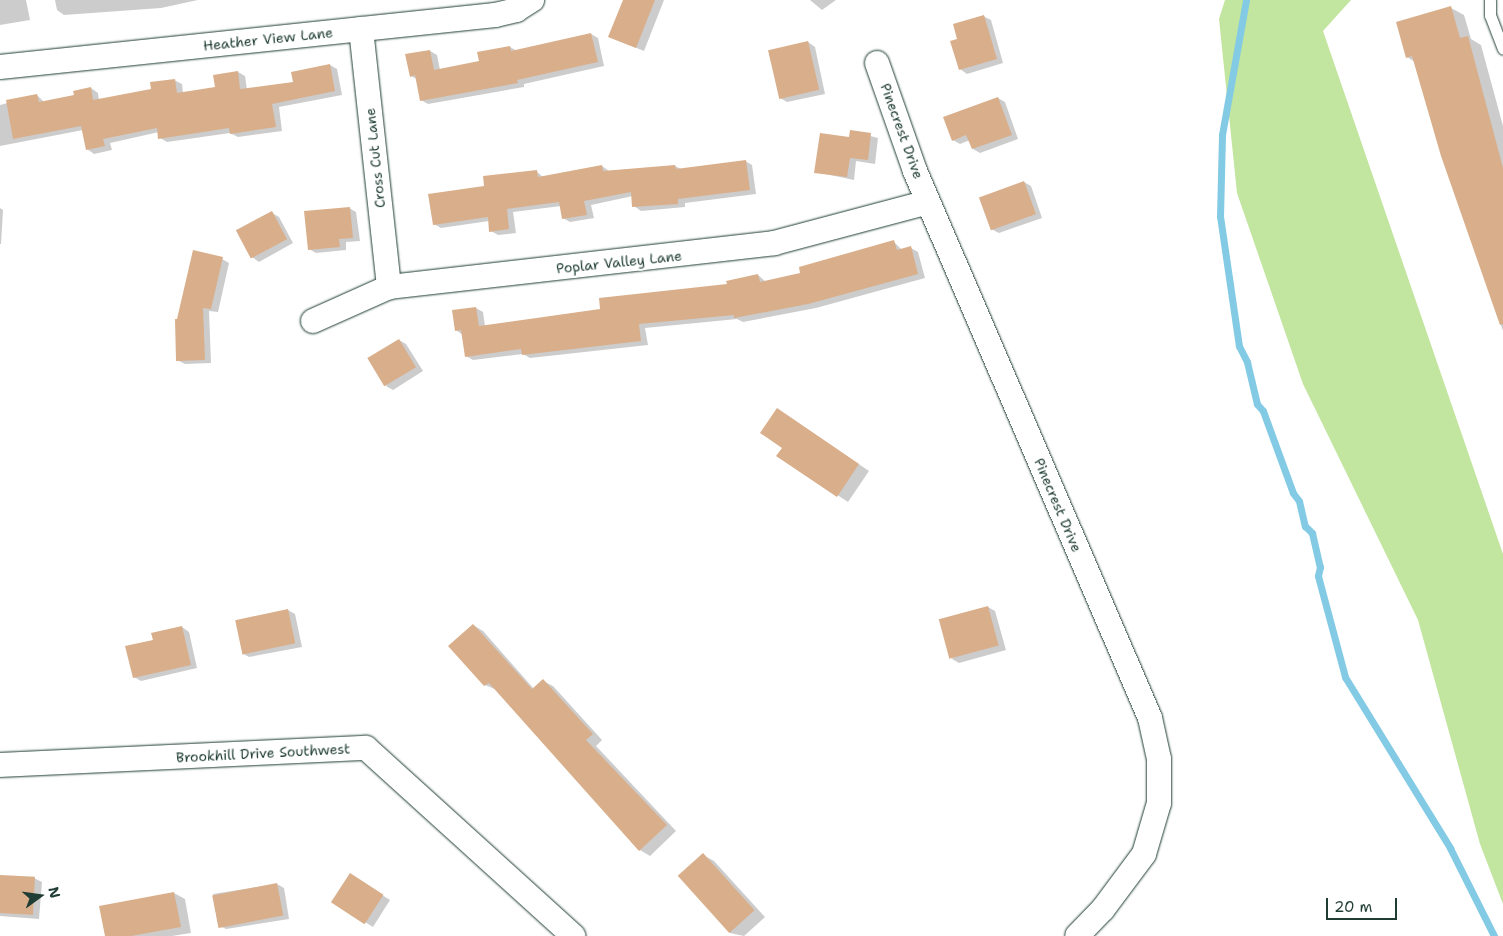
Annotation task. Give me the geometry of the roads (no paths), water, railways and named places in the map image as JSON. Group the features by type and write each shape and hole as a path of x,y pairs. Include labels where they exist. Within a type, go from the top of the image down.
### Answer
{"street":[{"name":"Heather View Lane","path":"0,67 495,15 516,10 532,0"},
{"name":"Cross Cut Lane","path":"361,29 389,287"},
{"name":"Pinecrest Drive","path":"878,63 928,202 1150,718 1159,759 1159,803 1144,854 1103,909 1077,936"},
{"name":"Poplar Valley Lane","path":"312,321 389,287 774,243 928,202"},
{"name":"Brookhill Drive Southwest","path":"0,765 366,748 573,936"}],"lane":[{"path":"1490,0 1490,15 1503,49"}],"waterway":[{"path":"1246,0 1222,135 1220,216 1239,346 1247,362 1257,404 1263,411 1293,493 1299,501 1305,526 1312,533 1320,567 1318,576 1345,677 1450,848 1494,936"}]}
